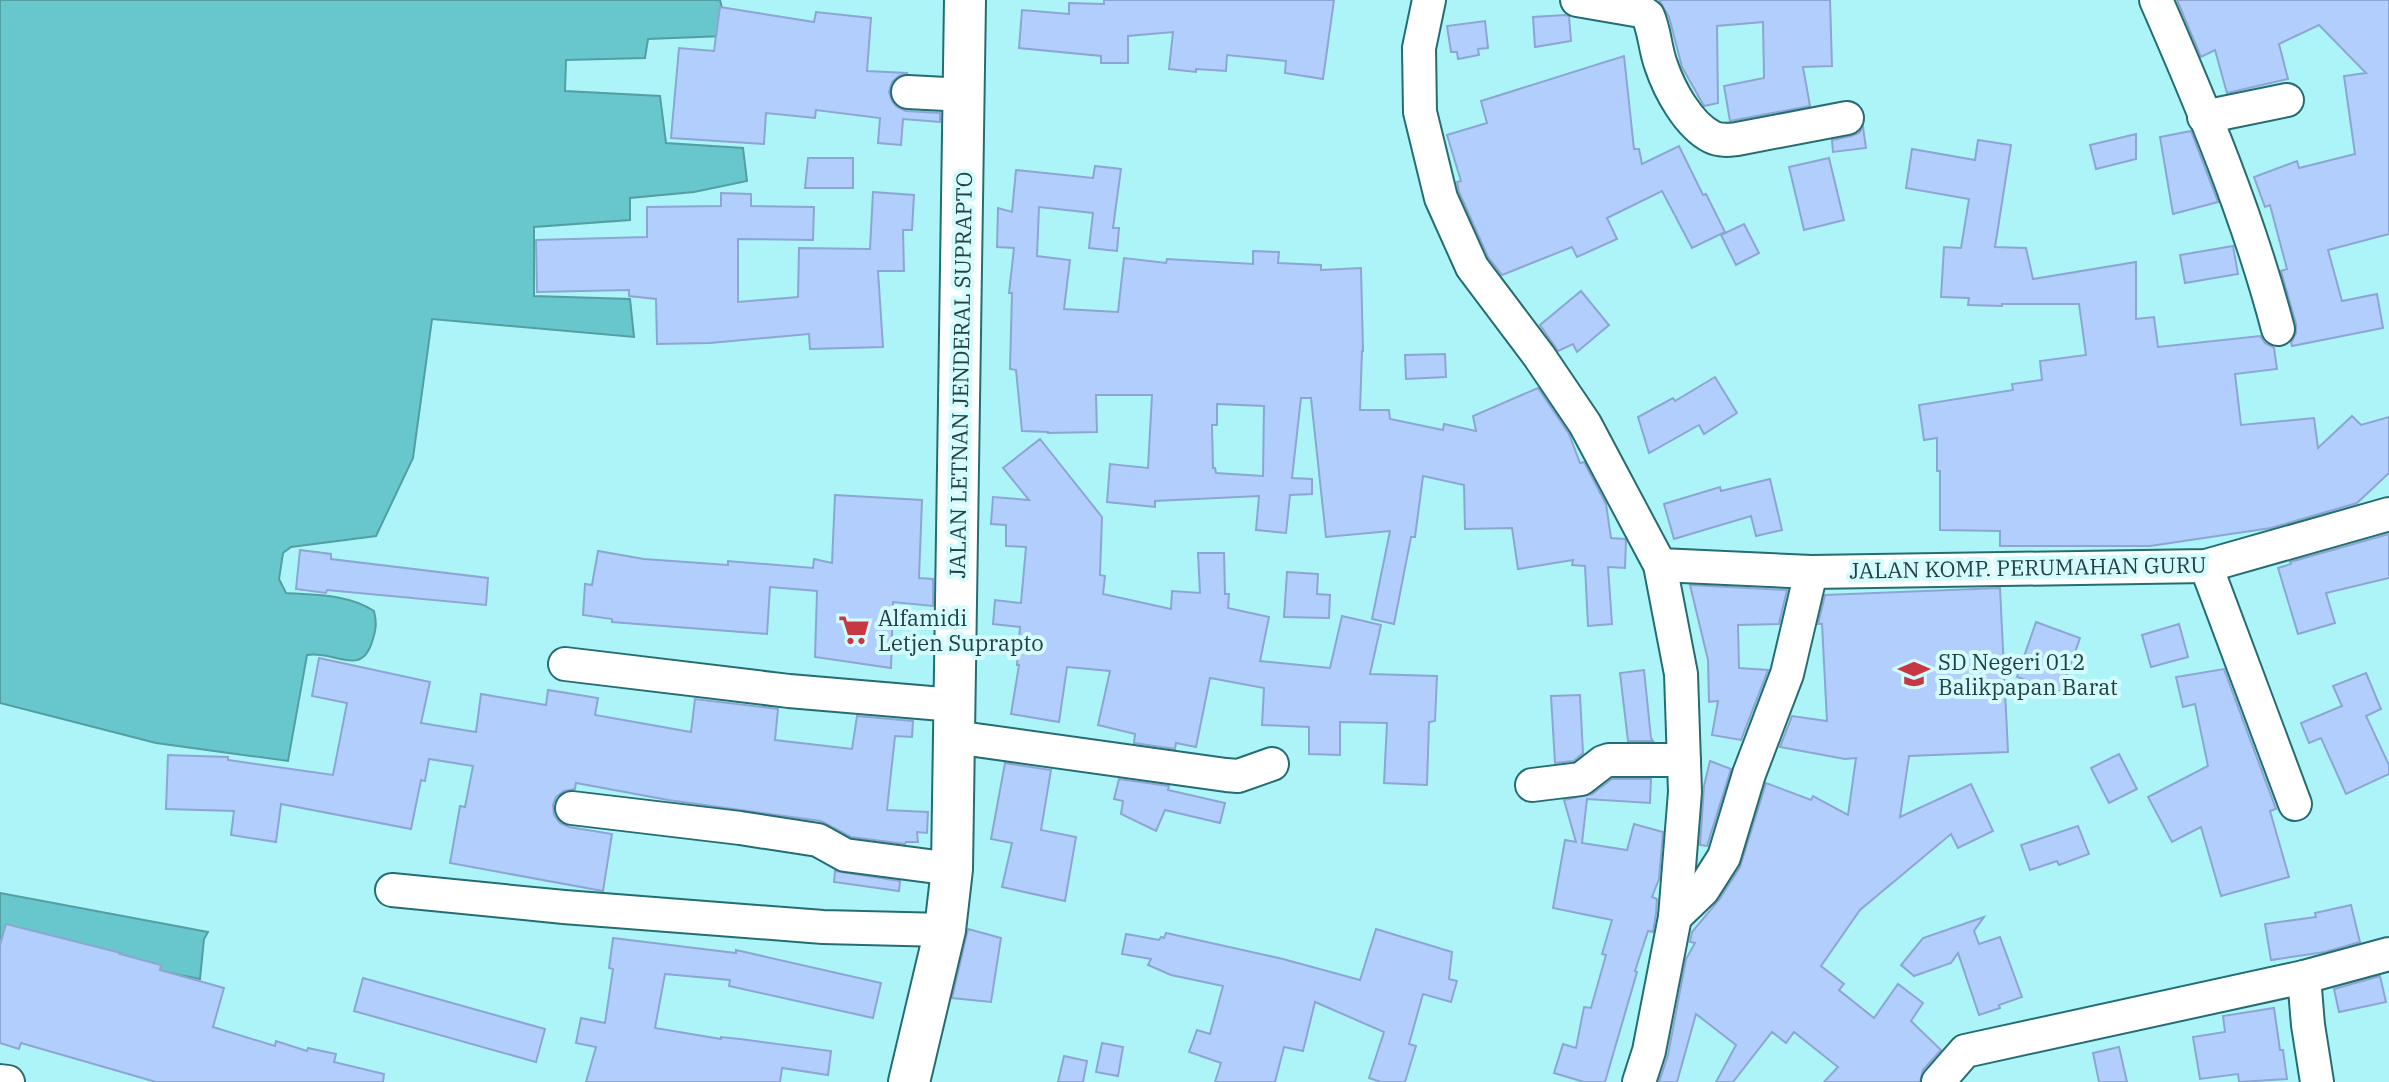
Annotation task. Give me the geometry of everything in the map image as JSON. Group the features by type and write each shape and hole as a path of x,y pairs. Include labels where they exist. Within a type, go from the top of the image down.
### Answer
{"main road":[{"name":"JALAN LETNAN JENDERAL SUPRAPTO","path":"909,1082 945,930 952,869 965,0"}],"street":[{"path":"1429,0 1419,48 1420,112 1441,198 1472,267 1585,424 1660,565 1681,674 1685,792 1675,917 1649,1051 1639,1082"},
{"path":"1577,0 1641,11 1648,16 1660,63 1676,100 1711,137 1737,139 1847,118"},
{"path":"2156,0 2247,225 2278,329"},
{"path":"908,92 965,95"},
{"path":"2204,117 2287,100"},
{"name":"JALAN KOMP. PERUMAHAN GURU","path":"1660,565 1811,572 2206,566 2389,514"},
{"path":"2206,566 2295,804"},
{"path":"1675,917 1703,890 1724,857 1749,774 1787,674 1811,572"},
{"path":"565,664 789,691 1226,775 1238,776 1272,764"},
{"path":"1532,785 1581,779 1609,760 1684,760"},
{"path":"572,808 818,840 845,855 952,869"},
{"path":"392,890 823,927 945,930"},
{"path":"1938,1082 1965,1051 2304,977 2389,954"},
{"path":"2304,977 2317,1082"},
{"path":"0,1081 8,1082"}],"water":[{"path":"0,0 720,0 725,20 724,36 648,39 645,58 566,60 565,91 660,96 666,143 743,148 747,181 694,192 630,198 630,220 534,227 534,296 630,299 634,337 432,319 413,458 376,536 291,547 283,553 279,579 286,593 353,601 374,611 376,623 372,642 361,659 354,661 307,655 288,761 156,743 0,703"},
{"path":"0,893 208,932 204,939 200,979 0,939"}],"building":[{"path":"1104,0 1334,0 1323,79 1285,73 1286,61 1227,55 1226,71 1169,69 1173,32 1128,36 1128,63 1101,63 1101,56 1019,48 1022,10 1069,14 1069,3 1104,4"},
{"path":"1659,0 1830,0 1832,66 1803,67 1810,106 1730,121 1724,86 1764,78 1763,22 1717,26 1718,103 1704,106 1682,67 1669,17"},
{"path":"2177,0 2389,0 2389,234 2328,250 2342,301 2377,294 2383,328 2292,346 2296,324 2281,271 2287,269 2270,205 2265,207 2254,177 2297,161 2299,168 2355,154 2344,76 2366,73 2319,25 2279,44 2288,79 2227,93 2215,50 2201,57"},
{"path":"720,7 814,22 816,12 871,18 867,71 908,73 892,82 889,92 892,101 906,111 940,113 940,122 903,119 901,145 878,143 880,118 816,110 815,118 766,113 764,144 671,138 679,48 714,51"},
{"path":"1569,16 1571,41 1535,47 1533,17"},
{"path":"1485,21 1488,48 1478,49 1479,55 1458,59 1457,52 1451,52 1447,26"},
{"path":"1624,56 1634,149 1639,149 1642,164 1679,146 1725,232 1692,248 1662,191 1607,218 1617,239 1577,257 1572,247 1502,275 1488,257 1459,192 1457,182 1461,181 1447,135 1487,123 1481,101"},
{"path":"1863,127 1866,148 1833,152 1832,140 1859,133"},
{"path":"2191,131 2218,202 2173,214 2160,137"},
{"path":"2136,134 2136,159 2096,169 2090,145"},
{"path":"1978,140 2011,145 1995,247 2026,248 2033,279 2136,262 2136,319 2154,317 2158,347 2260,336 2274,348 2277,369 2235,374 2241,425 2314,418 2318,448 2352,416 2361,425 2389,417 2389,473 2357,503 2271,528 2150,546 2000,546 2000,531 1940,530 1937,438 1924,440 1919,405 2013,390 2012,384 2042,380 2040,361 2086,355 2079,304 1968,305 1969,298 1941,297 1944,247 1961,248 1969,199 1906,188 1912,149 1975,160"},
{"path":"808,158 853,158 853,188 805,188"},
{"path":"1829,158 1844,220 1804,230 1789,167"},
{"path":"1095,166 1121,169 1113,228 1119,228 1117,251 1089,248 1093,213 1039,207 1037,256 1070,260 1064,309 1118,312 1124,258 1166,263 1167,259 1253,264 1253,251 1279,252 1278,263 1321,265 1321,270 1361,268 1363,351 1360,410 1389,410 1390,419 1443,430 1444,424 1476,431 1473,416 1538,388 1569,434 1580,463 1584,462 1606,504 1611,538 1626,541 1625,568 1608,567 1612,624 1588,626 1585,566 1572,565 1573,560 1518,569 1512,528 1465,529 1464,485 1423,476 1415,537 1411,537 1394,624 1372,619 1390,531 1326,537 1311,398 1301,398 1292,478 1312,479 1312,494 1290,495 1286,533 1256,530 1259,496 1155,501 1155,507 1107,502 1110,464 1148,468 1152,395 1096,395 1097,432 1022,431 1016,370 1010,369 1012,293 1009,293 1014,248 997,247 998,208 1012,212 1016,170 1093,178","holes":["1217,404 1264,406 1263,476 1216,473 1213,468 1212,425 1217,425"]},
{"path":"873,192 914,195 912,230 903,230 904,271 878,271 883,347 810,349 809,334 710,343 657,344 656,299 629,296 629,290 537,292 536,240 647,237 647,207 721,206 721,193 751,194 751,206 814,207 813,240 738,239 738,302 798,297 799,248 870,249"},
{"path":"1744,224 1759,253 1736,265 1721,235"},
{"path":"2233,246 2238,274 2185,283 2180,255"},
{"path":"1581,291 1609,325 1577,352 1573,344 1558,351 1540,325"},
{"path":"1445,354 1446,377 1406,379 1405,355"},
{"path":"1715,377 1737,413 1704,434 1699,425 1649,453 1638,417 1673,398 1675,401"},
{"path":"1040,439 1102,517 1100,575 1105,576 1103,594 1171,609 1172,591 1200,593 1198,553 1224,553 1228,608 1269,617 1260,661 1330,668 1342,616 1381,625 1370,674 1437,676 1435,721 1429,722 1427,785 1384,783 1387,723 1340,722 1340,755 1309,754 1309,727 1262,725 1264,688 1210,678 1196,747 1176,743 1175,749 1134,743 1135,734 1098,725 1110,671 1067,667 1059,722 1011,714 1019,665 1020,627 993,624 995,600 1021,603 1026,547 1006,546 1006,525 991,524 993,497 1029,500 1003,468"},
{"path":"1770,479 1782,530 1756,536 1751,516 1674,539 1664,504 1720,487 1721,491"},
{"path":"835,495 922,500 919,578 933,579 933,606 893,602 891,668 815,657 817,591 770,587 767,634 612,622 612,619 583,615 585,584 592,585 598,551 644,559 728,565 728,561 813,568 814,559 832,563"},
{"path":"2389,534 2389,578 2326,593 2335,623 2298,634 2278,568"},
{"path":"300,550 331,554 331,559 488,578 486,605 296,589"},
{"path":"1287,572 1318,574 1317,594 1330,595 1329,618 1284,617"},
{"path":"1690,585 1787,590 1779,624 1738,625 1739,668 1768,670 1741,740 1712,735 1718,701 1709,702 1708,660"},
{"path":"2000,588 2008,752 1909,756 1900,817 1971,784 1993,831 1958,848 1951,834 1860,910 1821,966 1844,984 1839,990 1874,1018 1898,984 1923,1003 1911,1021 1941,1050 1923,1070 1920,1082 1824,1082 1838,1067 1794,1032 1786,1043 1772,1032 1733,1082 1716,1082 1736,1045 1696,1014 1677,1082 1659,1082 1668,1055 1686,959 1695,943 1690,942 1692,932 1719,900 1740,867 1766,783 1811,800 1813,796 1848,815 1856,758 1845,759 1780,747 1792,716 1827,721 1822,624 1818,624 1825,595"},
{"path":"2036,622 2080,638 2061,692 2017,677"},
{"path":"2179,624 2188,657 2151,667 2142,635"},
{"path":"319,658 430,682 421,723 476,732 481,694 546,705 548,690 598,698 595,715 691,732 695,699 778,709 775,740 852,749 857,716 913,721 912,737 895,736 887,810 928,812 927,833 917,832 918,842 905,844 851,837 821,821 668,800 576,783 575,789 564,791 556,797 554,815 560,823 569,827 612,834 603,891 450,863 460,806 465,807 473,766 429,759 425,781 421,780 411,829 281,804 276,842 231,835 234,811 166,809 168,755 228,757 228,760 333,775 347,703 312,696"},
{"path":"2224,669 2276,809 2270,811 2289,877 2221,896 2201,827 2172,842 2148,797 2208,766 2195,704 2183,707 2176,677"},
{"path":"1644,670 1653,741 1628,741 1620,673"},
{"path":"2366,673 2381,709 2366,716 2389,765 2389,774 2346,794 2321,738 2309,743 2301,723 2342,706 2333,686"},
{"path":"1580,695 1583,753 1574,761 1555,763 1551,696"},
{"path":"2119,754 2137,789 2109,803 2091,768"},
{"path":"1710,761 1731,769 1707,846 1700,845 1704,786"},
{"path":"1005,763 1051,770 1041,830 1076,837 1065,901 1002,887 1012,843 991,839"},
{"path":"1119,779 1169,786 1168,790 1225,803 1220,823 1165,810 1156,831 1121,814 1123,801 1114,799"},
{"path":"1612,779 1651,779 1650,803 1587,799 1582,843 1627,850 1634,824 1663,832 1659,879 1652,897 1657,899 1656,914 1653,932 1648,931 1635,971 1605,1082 1584,1082 1554,1073 1563,1044 1576,1048 1584,1007 1591,1008 1606,955 1602,954 1612,920 1553,908 1565,840 1576,842 1564,800 1592,794"},
{"path":"2078,826 2089,854 2059,865 2057,861 2030,870 2021,845"},
{"path":"835,871 900,881 899,891 834,882"},
{"path":"2351,905 2360,942 2325,952 2271,960 2265,924 2316,917 2315,913"},
{"path":"1984,917 1974,931 1979,944 2000,937 2022,997 1979,1015 1958,953 1951,963 1914,976 1901,965 1923,938"},
{"path":"6,924 121,953 161,965 160,970 224,988 213,1027 275,1046 276,1041 307,1051 308,1048 336,1054 334,1062 384,1074 383,1082 156,1082 21,1043 19,1049 0,1043 0,945"},
{"path":"968,929 1001,938 991,1002 952,998"},
{"path":"1376,929 1452,952 1449,979 1457,981 1451,1002 1423,994 1409,1044 1416,1046 1405,1082 1381,1082 1369,1078 1384,1032 1315,1002 1303,1051 1284,1047 1275,1082 1215,1082 1221,1063 1189,1052 1197,1030 1210,1034 1223,986 1171,975 1148,965 1151,959 1122,954 1126,934 1159,940 1166,933 1360,980"},
{"path":"613,938 736,953 736,950 881,983 873,1018 729,986 730,980 665,974 655,1028 831,1051 828,1075 782,1068 780,1082 586,1082 596,1047 576,1043 581,1018 605,1023 613,969 609,968"},
{"path":"2380,976 2386,1002 2339,1012 2334,989"},
{"path":"363,978 545,1029 536,1062 354,1011"},
{"path":"2274,1008 2287,1079 2239,1082 2238,1074 2200,1079 2193,1037 2225,1032 2223,1016"},
{"path":"1102,1043 1123,1047 1118,1076 1096,1072"},
{"path":"2119,1047 2127,1082 2099,1082 2093,1053"},
{"path":"1064,1056 1087,1061 1083,1082 1058,1082"}],"place":[{"name":"Alfamidi Letjen Suprapto","path":"854,630"},
{"name":"SD Negeri 012 Balikpapan Barat","path":"1914,674"}]}
